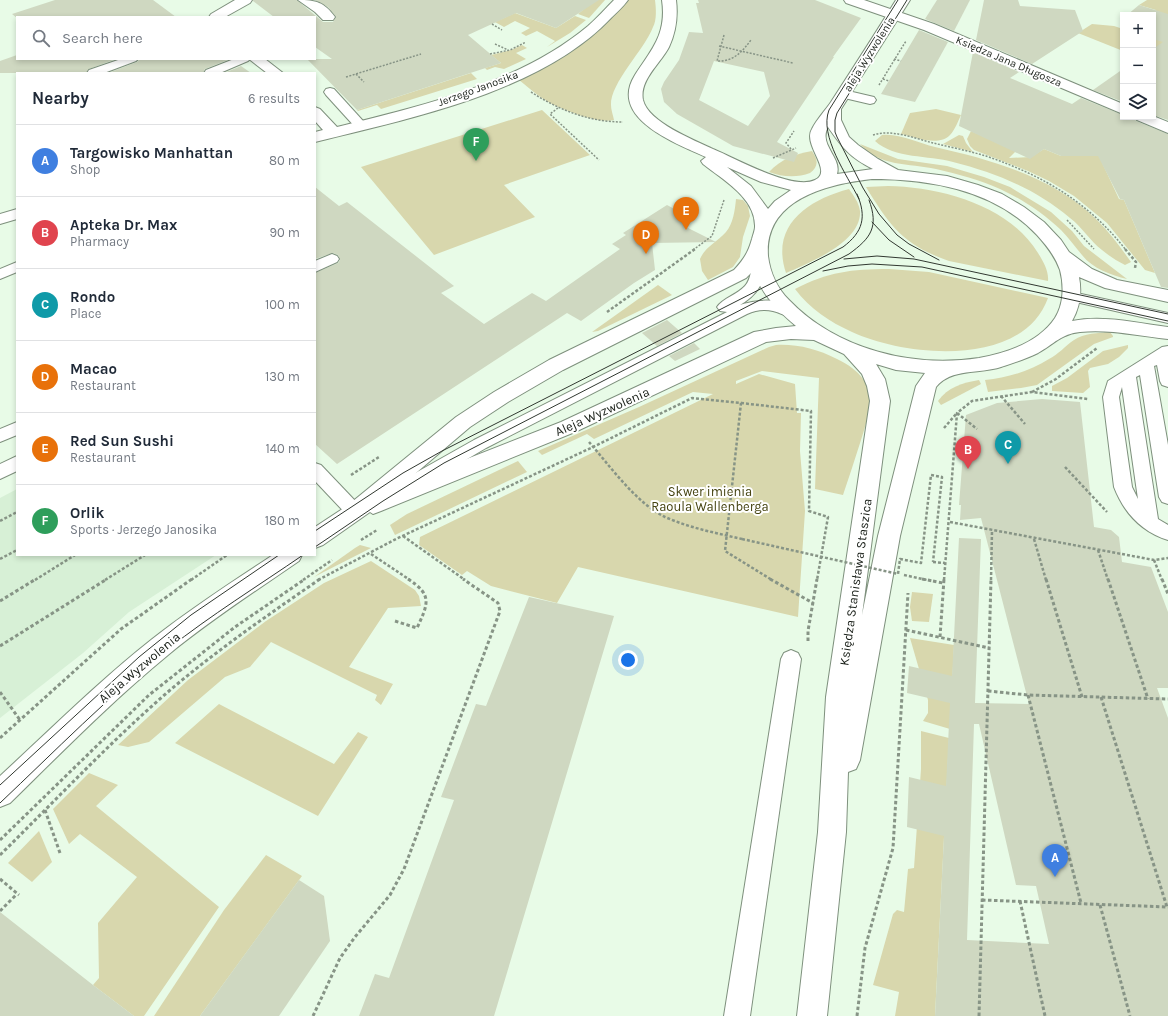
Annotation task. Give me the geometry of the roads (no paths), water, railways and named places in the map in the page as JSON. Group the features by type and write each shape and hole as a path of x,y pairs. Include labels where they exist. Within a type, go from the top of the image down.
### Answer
{"street":[{"path":"218,16 245,0"},
{"path":"305,0 320,9 328,17"},
{"name":"Jerzego Janosika","path":"316,137 445,101 518,74 578,41 598,25 621,0"},
{"path":"669,0 671,18 668,34 662,48 639,82 636,89 635,98 638,106 646,117 685,142 753,198 762,210 765,222 760,255 768,285 779,301 790,312 822,335 869,356 908,365 961,367 986,364 1009,358 1029,350 1052,333 1067,313 1072,297 1070,276 1061,253"},
{"name":"Księdza Jana Długosza","path":"851,0 894,14 1120,108"},
{"name":"aleja Wyzwolenia","path":"817,185 827,180 830,173 828,163 817,137 819,131 903,0"},
{"path":"257,60 275,72"},
{"path":"834,109 834,120 836,125 850,147 879,167 892,172 933,178 961,185 1002,202 1036,225 1072,265 1095,278 1168,296"},
{"path":"316,113 333,132"},
{"path":"1149,120 1168,128"},
{"path":"685,142 754,174 775,182 799,187 817,185 861,175 905,174"},
{"path":"764,227 772,214 783,204 797,194 817,185"},
{"path":"0,219 16,214"},
{"path":"316,538 355,512 463,422 501,397 556,365 740,274 760,255"},
{"path":"1052,333 1067,328 1089,325 1168,333"},
{"name":"Aleja Wyzwolenia","path":"383,501 568,427 762,337 792,333 822,335"},
{"name":"Księdza Stanisława Staszica","path":"812,1016 832,832 839,697 880,401 878,388 870,369 857,354 844,346"},
{"name":"Księdza Stanisława Staszica","path":"832,832 859,701 889,536 926,386 932,378 940,372 961,367"},
{"path":"355,512 383,501"},
{"name":"Aleja Wyzwolenia","path":"0,794 108,692 159,649 193,622 290,556"}],"lane":[{"path":"96,72 129,60"},
{"path":"212,72 242,60"},
{"path":"330,92 360,125"},
{"path":"844,94 870,100"},
{"path":"394,479 468,437 740,299 751,290 755,284 759,275 760,255"},
{"path":"316,267 332,259"},
{"path":"0,274 16,267"},
{"path":"1072,297 1168,318"},
{"path":"383,501 470,449 742,310 754,306 767,305 777,306 790,312"},
{"path":"1168,381 1166,352 1114,385 1111,393 1125,492 1132,507 1150,523 1168,533"},
{"path":"1146,364 1168,497"},
{"path":"1128,375 1150,523"},
{"path":"0,436 16,428"},
{"path":"0,472 16,464"},
{"path":"316,471 355,512"},
{"path":"737,1016 791,659"}],"tram line":[{"path":"859,198 831,143 827,120 829,110 898,0"},
{"path":"907,0 837,113 835,120 835,132 863,188 879,214 897,235 909,244 939,260"},
{"path":"857,194 859,198"},
{"path":"316,530 403,473 442,451 843,247 855,236 861,224 862,210 859,198"},
{"path":"869,200 872,209 873,223"},
{"path":"316,546 383,501 444,463 849,254 868,237 873,223"},
{"path":"873,223 889,240 914,257"},
{"path":"844,259 877,256 914,259 1168,314"},
{"path":"823,271 848,266 872,264 922,267 1168,321"},
{"path":"0,785 139,657 191,615 278,556"},
{"path":"0,803 103,705 146,667 184,636 302,556"}],"place":[{"name":"Orlik","path":"476,161"},
{"name":"Red Sun Sushi","path":"686,230"},
{"name":"Macao","path":"646,254"},
{"name":"Rondo","path":"1008,464"},
{"name":"Apteka Dr. Max","path":"968,469"},
{"name":"Targowisko Manhattan","path":"1055,877"}],"park label":[{"name":"Skwer imienia Raoula Wallenberga","path":"710,498"}]}
